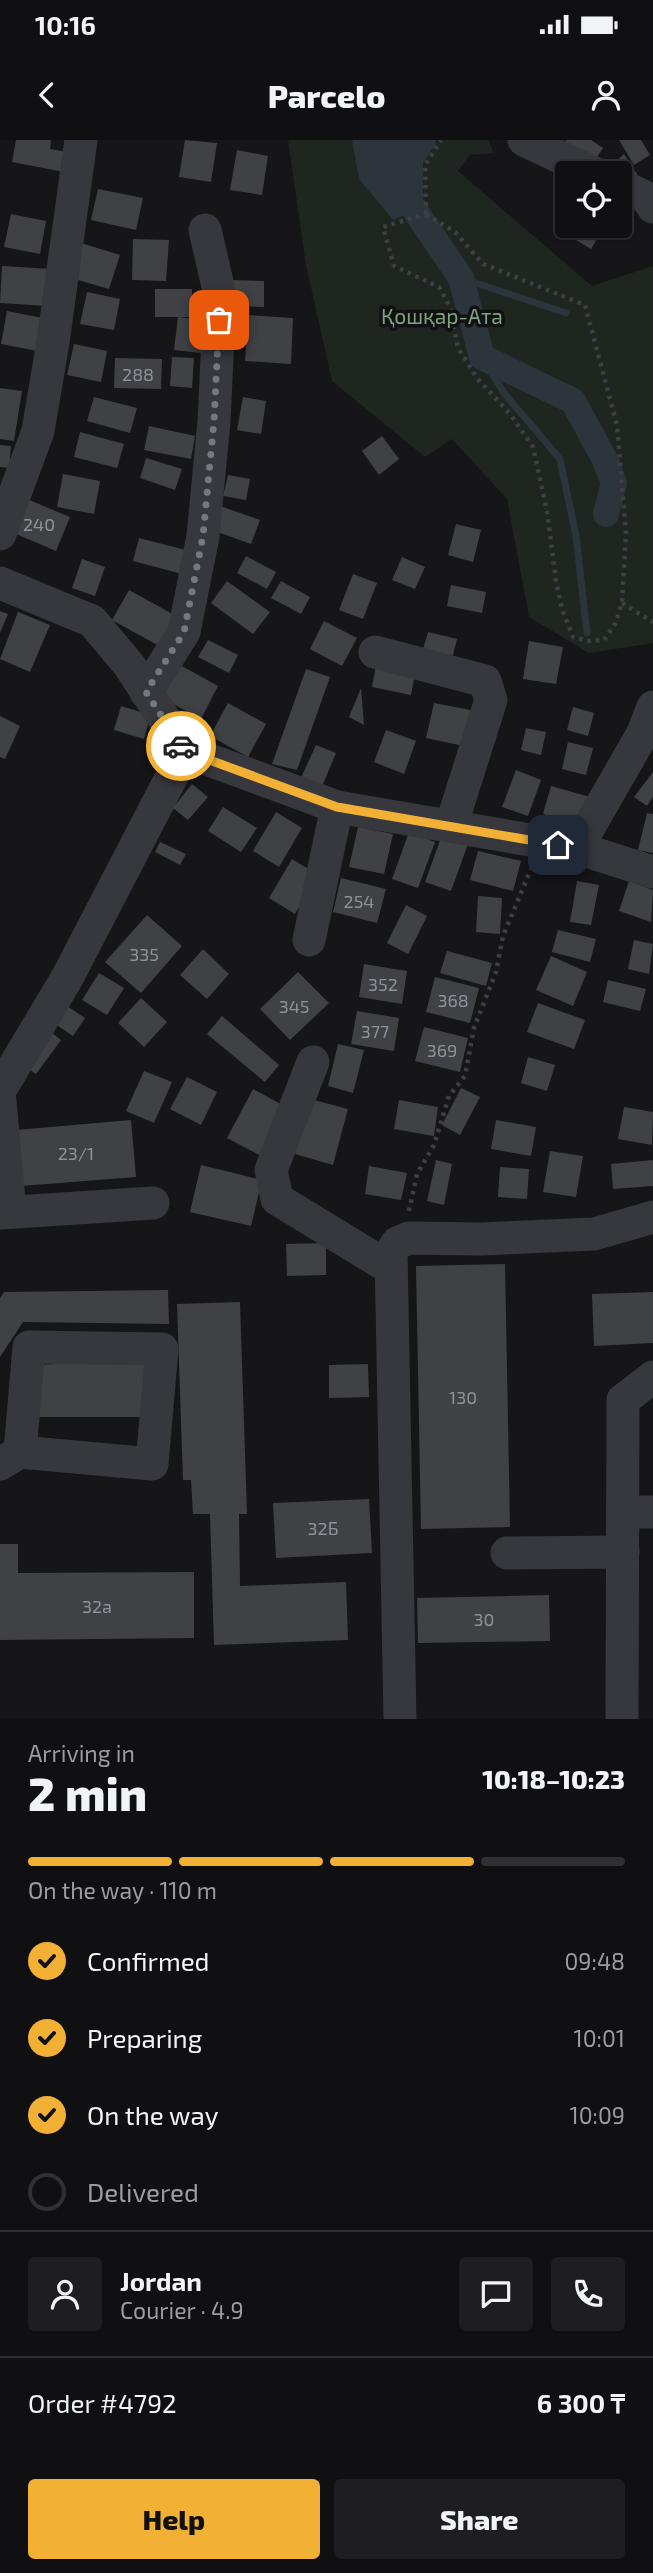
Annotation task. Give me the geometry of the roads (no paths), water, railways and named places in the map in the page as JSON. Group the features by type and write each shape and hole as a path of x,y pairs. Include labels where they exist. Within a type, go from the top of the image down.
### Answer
{"street":[{"path":"0,534 38,431 54,342 81,140"},
{"path":"524,140 569,161"},
{"path":"632,191 647,198 653,207"},
{"path":"146,692 184,632 203,536 214,421 220,295 205,230"},
{"path":"0,583 92,621 129,665 185,751 337,807 578,848 653,872"},
{"path":"374,652 485,681 491,700 451,827"},
{"path":"578,848 643,733 653,707"},
{"path":"0,1090 67,978 185,751"},
{"path":"309,940 337,807"},
{"path":"313,1062 271,1170 276,1199 390,1268"},
{"path":"0,1101 5,1212 153,1203"},
{"path":"400,1719 391,1253 397,1243 409,1238 480,1240 594,1234 653,1217"},
{"path":"29,1347 162,1349 152,1464 10,1458 29,1347"},
{"path":"622,1719 623,1552 638,1512 623,1400 653,1377"},
{"path":"507,1553 623,1552"}],"waterway":[{"path":"423,140 410,158 410,203 461,278 482,357 573,401 605,460 614,483 606,514"},
{"path":"461,278 566,313"},
{"path":"482,357 504,393 560,459 576,536 587,633"}],"park label":[{"name":"Қошқар-Ата","path":"442,315"}]}
